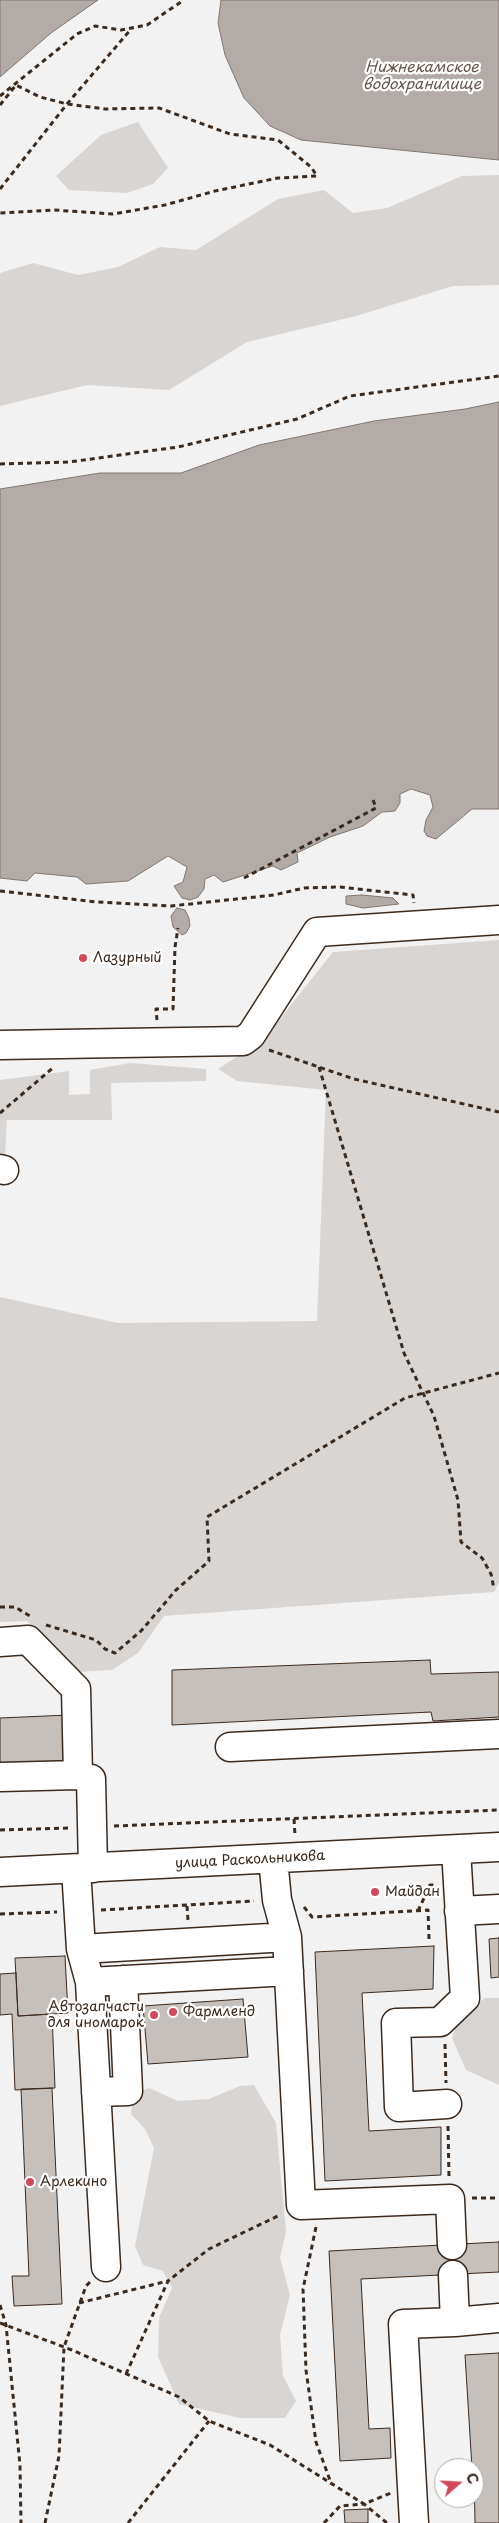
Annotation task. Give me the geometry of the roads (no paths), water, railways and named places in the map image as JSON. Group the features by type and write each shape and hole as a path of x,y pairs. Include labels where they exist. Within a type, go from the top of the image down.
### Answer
{"street":[{"path":"0,1045 243,1041 251,1035 317,932 499,920"},
{"path":"0,1642 28,1640 76,1689 78,1775 0,1777"},
{"path":"230,1747 499,1734"},
{"path":"91,1779 85,1868 78,1911 81,1949 90,1982 106,2267"},
{"name":"улица Раскольникова","path":"0,1872 499,1848"},
{"path":"447,2104 399,2107 396,2023 440,2022 465,1998 456,1850"},
{"path":"273,1859 277,1900 288,1937 289,1971 311,2205 450,2199 452,2245"},
{"path":"459,1911 499,1909"},
{"path":"81,1949 288,1937"},
{"path":"90,1982 289,1971"},
{"path":"96,2092 128,2091 123,1980"},
{"path":"453,2275 455,2322"},
{"path":"414,2523 403,2324 499,2318"}],"water":[{"path":"0,0 98,0 51,33 0,77"},
{"name":"Нижнекамское водохранилище","path":"221,0 499,0 499,160 301,140 270,126 244,98 225,55 218,23"},
{"path":"499,402 499,809 472,809 436,839 427,836 424,831 426,820 433,807 430,795 411,789 400,794 400,803 395,811 382,812 363,826 330,837 297,853 298,862 281,870 273,866 223,882 214,875 205,879 204,889 198,897 190,900 182,898 174,886 183,882 187,867 168,856 128,881 86,884 77,877 35,873 27,881 0,878 0,489 100,473 181,473 259,445 374,421 465,409"},
{"path":"362,895 393,898 399,904 363,908 346,904 346,896"},
{"path":"177,908 185,910 189,918 190,926 186,933 182,935 173,927 171,916"}],"place":[{"name":"Лазурный","path":"83,958"},
{"name":"Майдан","path":"375,1892"},
{"name":"Фармленд","path":"173,2012"},
{"name":"Автозапчасти для иномарок","path":"154,2015"},
{"name":"Арлекино","path":"30,2182"}]}
